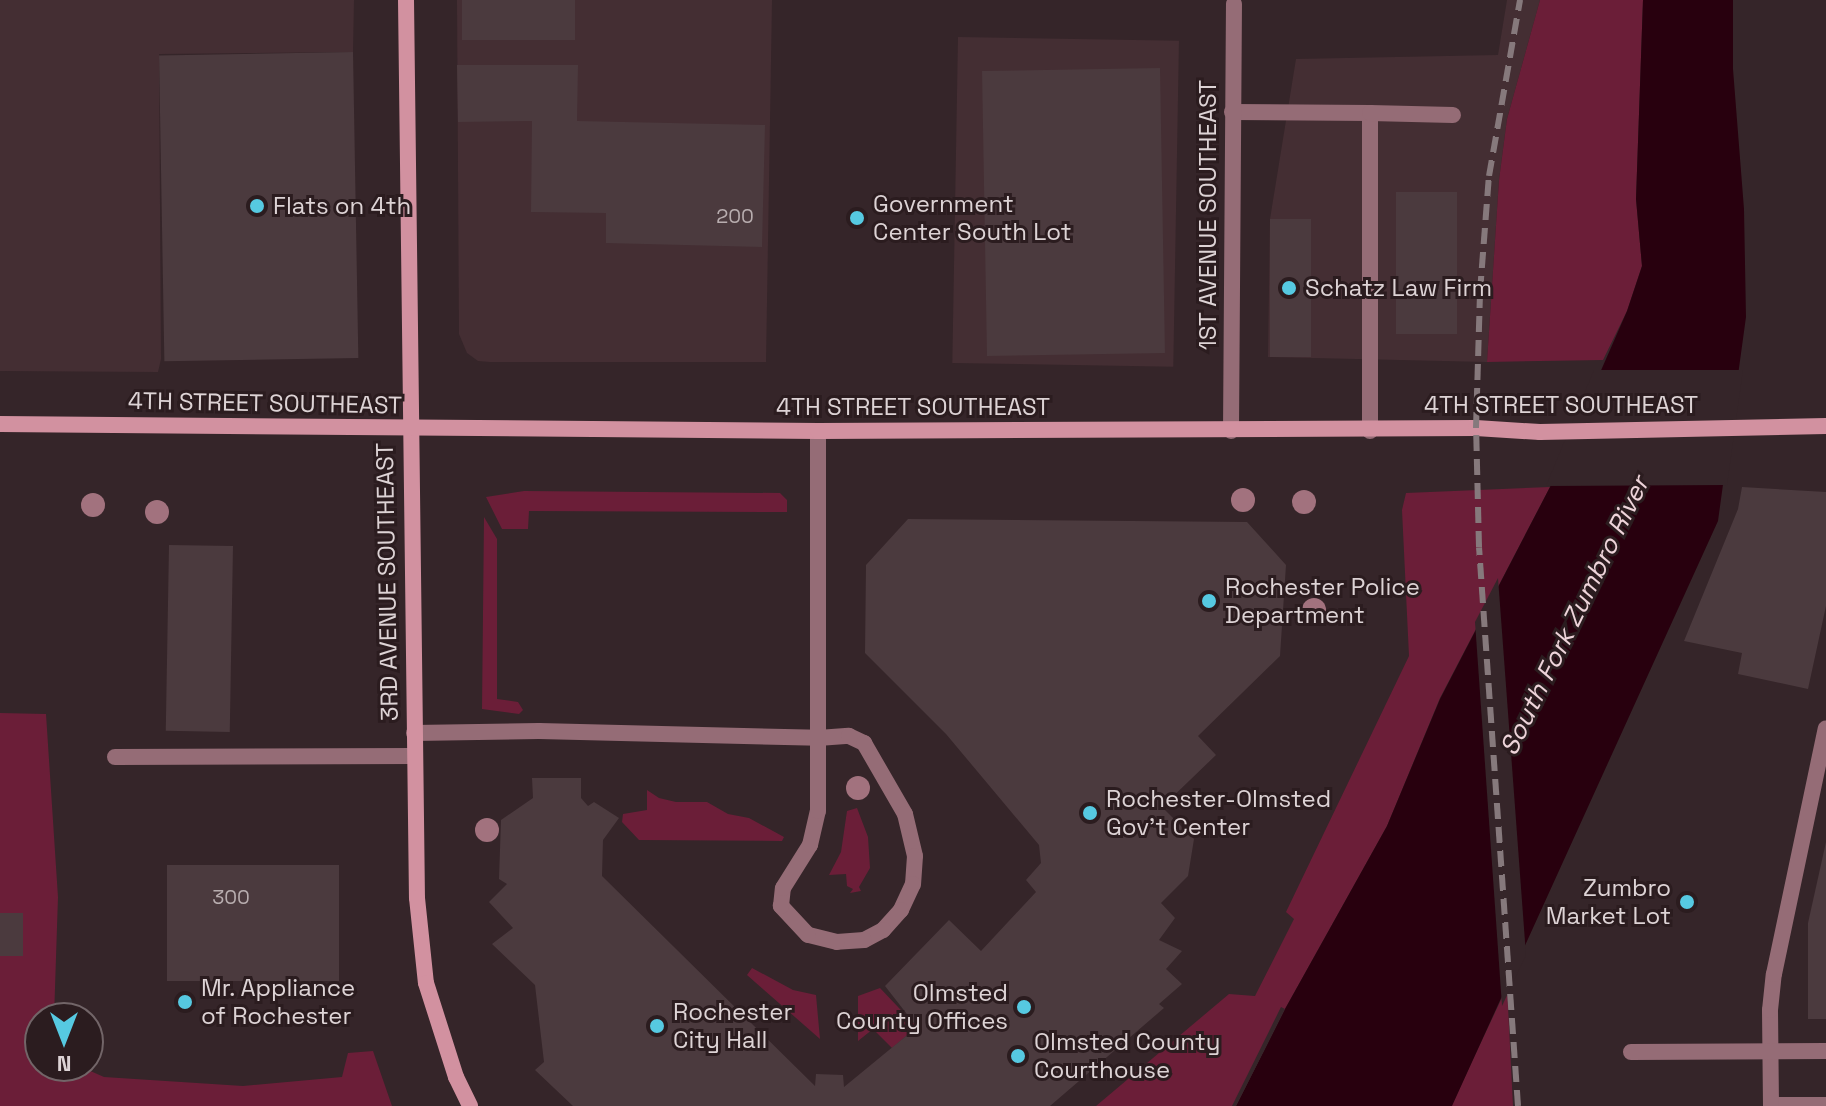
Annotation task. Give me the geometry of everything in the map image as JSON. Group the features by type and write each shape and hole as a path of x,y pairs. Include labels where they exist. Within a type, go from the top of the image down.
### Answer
{"main road":[{"name":"3RD AVENUE SOUTHEAST","path":"406,0 417,898 426,983 456,1077 470,1106"},
{"name":"4TH STREET SOUTHEAST","path":"0,424 818,431 1370,431 1476,428 1540,432 1826,426"}],"street":[{"name":"1ST AVENUE SOUTHEAST","path":"1231,431 1234,2"},
{"path":"1232,112 1453,115"},
{"path":"1370,113 1370,431"},
{"path":"414,733 539,731 818,738 849,736 864,743 905,814 915,856 913,884 901,910 883,930 864,940 837,942 808,935 781,906 783,888 810,845 818,811 818,738 818,431"},
{"path":"1826,728 1774,974 1770,1052 1771,1105 1826,1105"},
{"path":"115,757 415,756"},
{"path":"1631,1052 1826,1051"}],"shaded area":[{"path":"0,0 354,0 353,52 159,54 161,359 158,372 0,371"},
{"path":"457,0 772,0 766,362 490,362 478,361 467,353 459,334"},
{"path":"1507,0 1540,0 1507,119 1499,180 1487,362 1268,357 1270,219 1296,59 1498,55"},
{"path":"1540,0 1643,0 1636,199 1642,266 1627,311 1603,360 1487,362 1499,180 1507,119"},
{"path":"958,37 1179,41 1173,367 952,363"},
{"path":"1550,487 1440,698 1387,826 1285,1009 1236,1106 1096,1106 1229,994 1255,996 1294,919 1286,912 1409,656 1402,510 1406,493"},
{"path":"524,491 780,493 787,500 787,512 529,511 528,529 502,529 486,497"},
{"path":"484,517 497,539 497,699 518,702 523,710 519,714 482,709"},
{"path":"0,713 46,714 58,897 55,1002 24,1002 24,1082 104,1082 104,1077 243,1086 342,1077 348,1053 373,1051 392,1106 0,1106"},
{"path":"647,790 659,798 676,802 707,802 728,814 749,818 784,837 782,841 639,840 622,822 623,814 647,810"},
{"path":"857,808 868,837 870,868 859,887 861,891 850,893 853,889 847,886 846,874 829,875 841,852 847,811"},
{"path":"752,968 793,990 816,995 820,1039 747,975"},
{"path":"1507,987 1513,1106 1451,1106"},
{"path":"880,988 917,1027 892,1048 873,1029 858,1041 858,996"}],"water":[{"name":"South Fork Zumbro River","path":"1643,0 1733,0 1733,69 1744,209 1746,317 1718,521 1452,1106 1236,1106 1285,1009 1387,826 1440,699 1550,487 1627,311 1642,266 1636,199"}],"pier":[{"path":"1594,370 1743,370 1727,485 1546,486"},
{"path":"1498,578 1526,955 1502,1006 1475,622"},
{"path":"1281,1007 1285,1009 1236,1106 1232,1106"}],"building":[{"path":"462,0 575,0 575,40 462,40"},
{"name":"Flats on 4th","path":"353,52 358,358 164,361 159,55"},
{"path":"457,65 578,65 577,121 765,125 762,247 606,243 606,213 531,212 532,121 458,122"},
{"path":"1160,68 1165,353 987,356 982,71"},
{"path":"1396,192 1457,192 1457,334 1396,334"},
{"name":"Schatz Law Firm","path":"1270,219 1311,219 1311,357 1270,357"},
{"path":"1742,487 1826,492 1826,606 1808,689 1738,674 1742,653 1684,641 1738,509"},
{"name":"Rochester-Olmsted Gov't Center","path":"908,519 1247,522 1286,565 1280,656 1198,736 1216,755 1162,807 1194,839 1188,876 1161,903 1175,918 1159,940 1182,951 1166,969 1182,984 1159,1004 1164,1008 1050,1106 573,1106 535,1070 544,1062 535,985 492,944 513,928 489,902 507,884 499,879 501,820 533,798 532,778 581,778 581,798 588,806 594,802 619,818 603,840 602,876 815,1086 816,1074 843,1075 844,1087 917,1027 885,986 949,920 981,951 1036,892 1026,880 1041,863 1039,845 946,734 865,653 866,565"},
{"path":"169,545 233,546 230,732 166,731"},
{"path":"1826,842 1826,1019 1808,1019 1808,923"},
{"path":"167,865 339,865 339,981 167,981"},
{"path":"0,913 23,913 23,956 0,956"}],"railway":[{"path":"1518,1106 1479,547 1476,428 1480,292 1489,176 1520,0"}],"place":[{"name":"Flats on 4th","path":"257,206"},
{"name":"Government Center South Lot","path":"857,218"},
{"name":"Schatz Law Firm","path":"1289,288"},
{"name":"Rochester Police Department","path":"1209,601"},
{"name":"Rochester-Olmsted Gov't Center","path":"1090,813"},
{"name":"Zumbro Market Lot","path":"1687,902"},
{"name":"Mr. Appliance of Rochester","path":"185,1002"},
{"name":"Olmsted County Offices","path":"1024,1007"},
{"name":"Rochester City Hall","path":"657,1026"},
{"name":"Olmsted County Courthouse","path":"1018,1056"}]}
